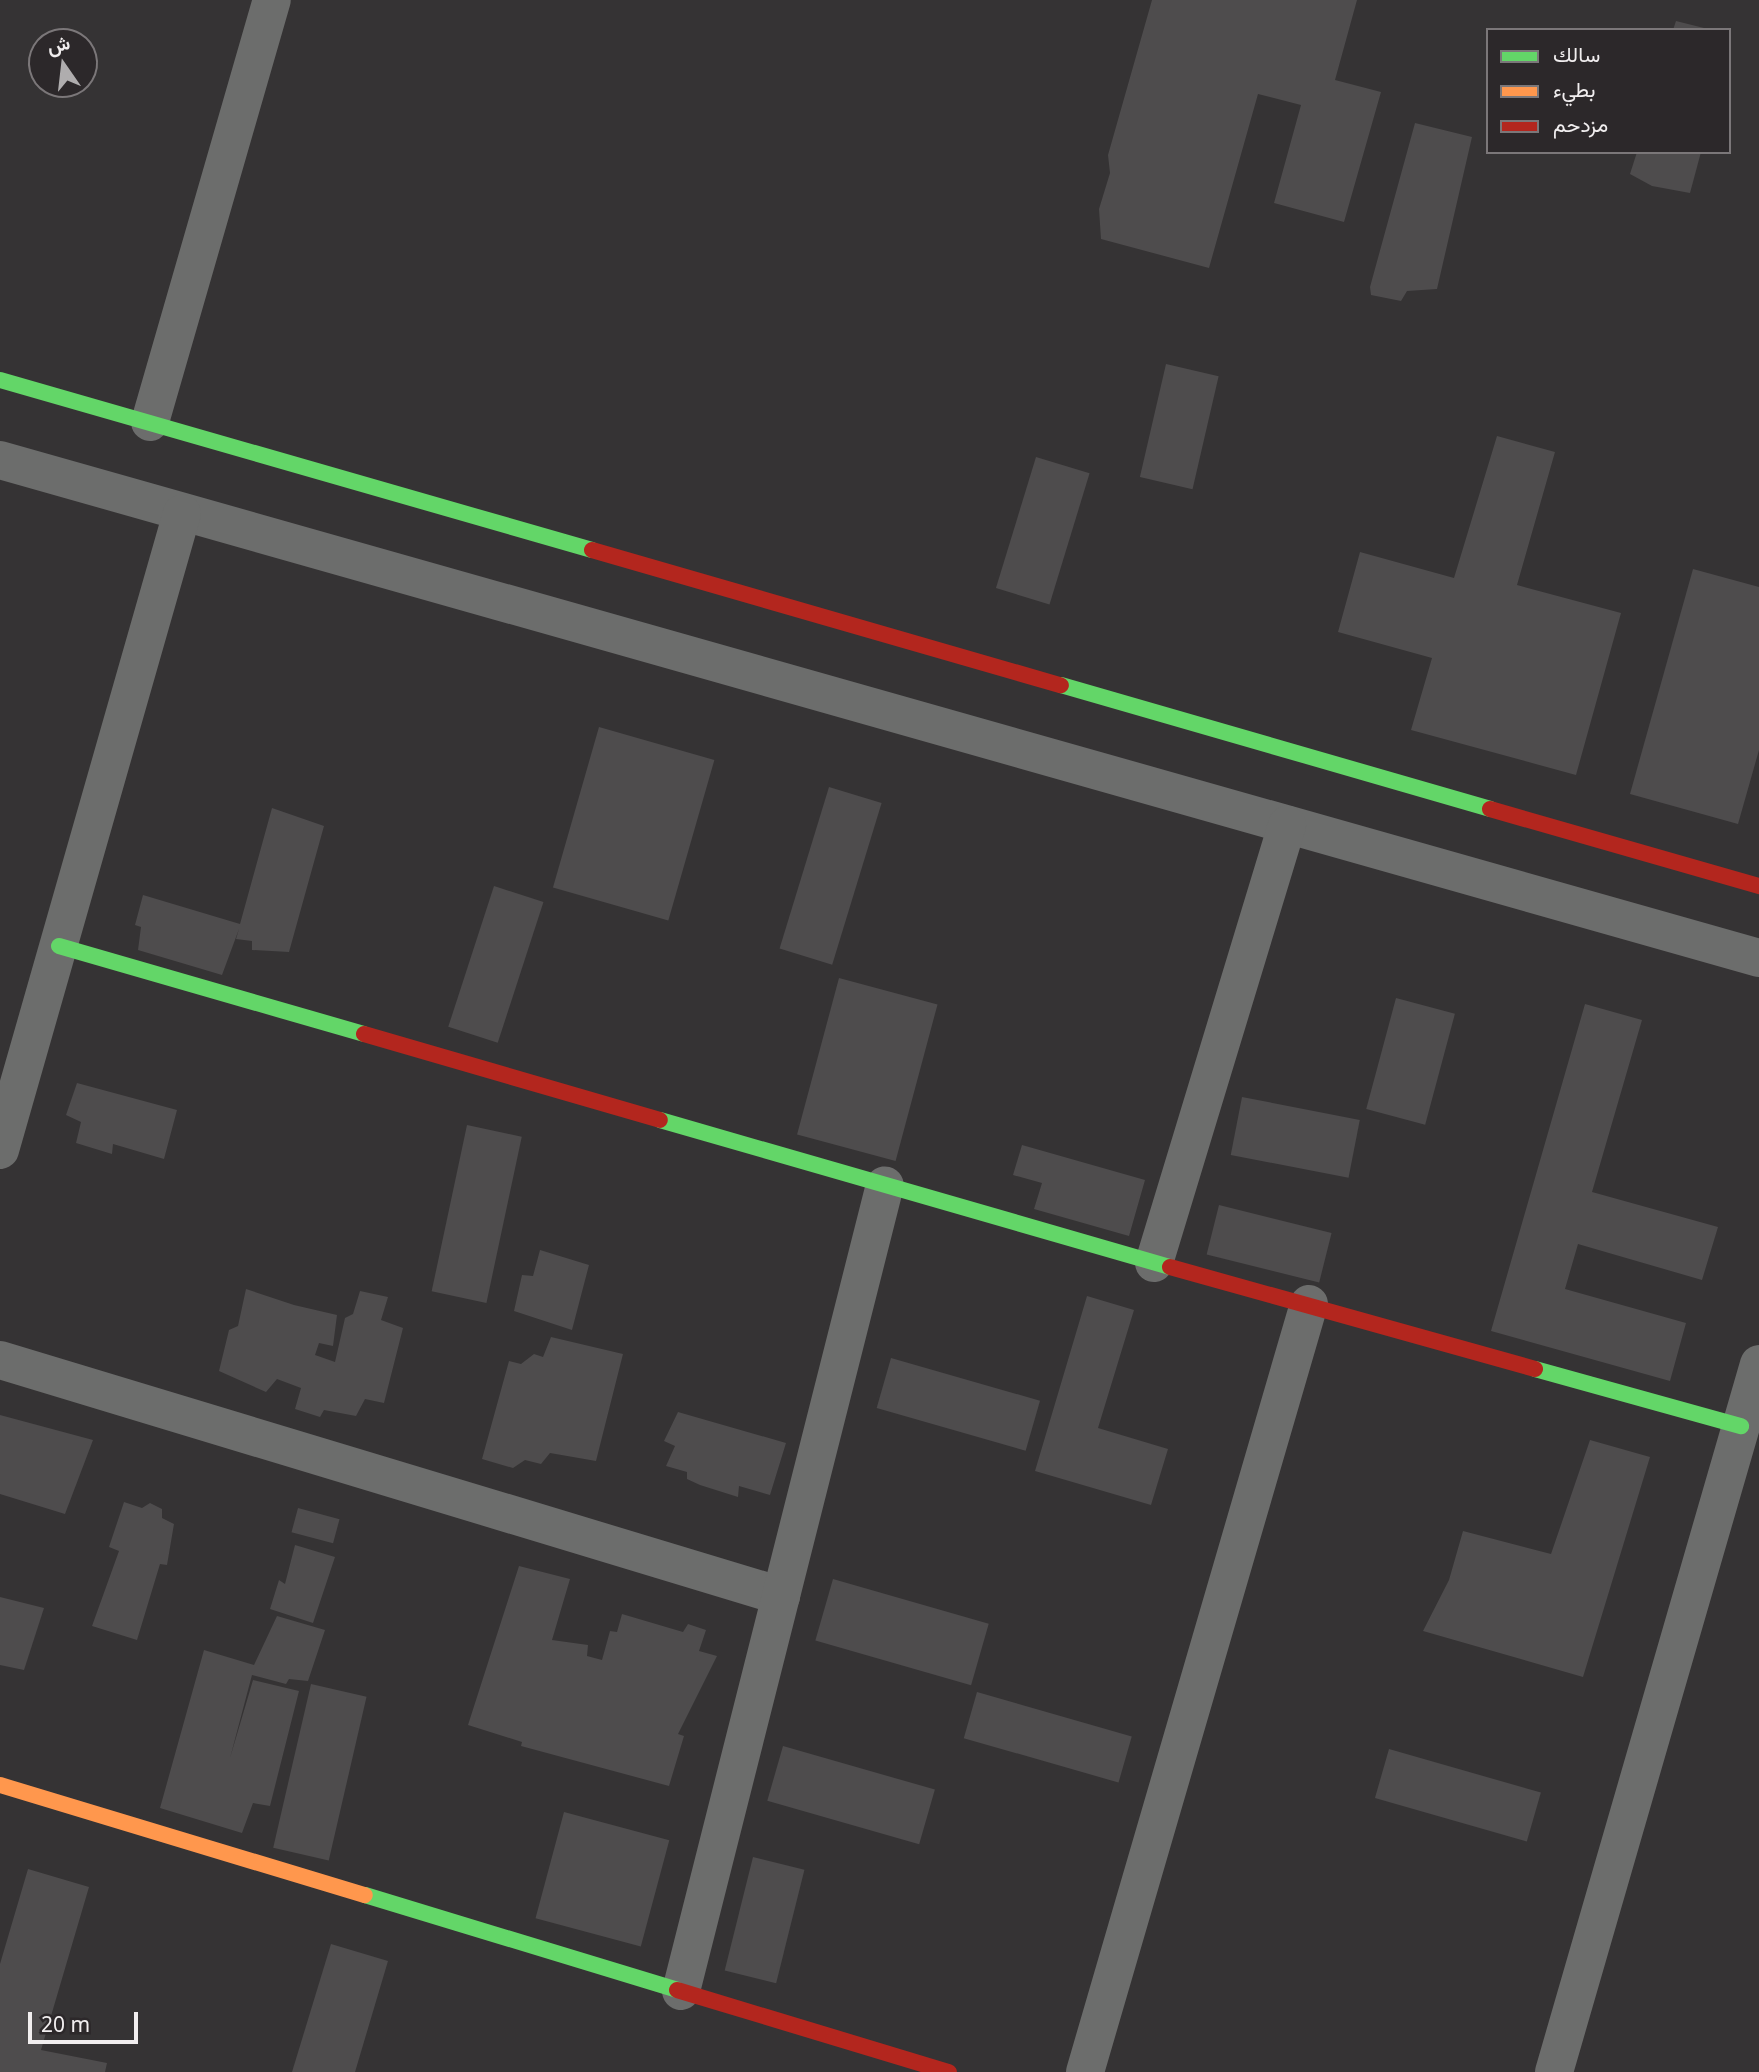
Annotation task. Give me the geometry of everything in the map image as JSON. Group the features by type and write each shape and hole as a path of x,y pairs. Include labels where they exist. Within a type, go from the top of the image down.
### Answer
{"street":[{"path":"150,422 272,0"},
{"path":"0,380 1759,886"},
{"path":"0,460 1759,958"},
{"path":"0,1150 182,513"},
{"path":"1154,1262 1287,825"},
{"path":"59,946 1154,1262 1741,1426"},
{"path":"681,1991 885,1185"},
{"path":"1085,2072 1309,1304"},
{"path":"0,1360 781,1596"},
{"path":"1555,2072 1759,1364"},
{"path":"0,1784 949,2072"}],"building":[{"path":"1152,0 1357,0 1335,80 1381,92 1344,222 1274,203 1301,105 1258,94 1209,268 1101,239 1099,209 1110,173 1108,155"},
{"path":"1676,21 1704,28 1674,28"},
{"path":"1415,123 1472,137 1437,289 1407,291 1401,301 1371,295 1370,287"},
{"path":"1636,154 1700,154 1690,193 1652,186 1630,174"},
{"path":"1166,364 1219,376 1193,489 1140,477"},
{"path":"1497,436 1555,452 1517,585 1621,613 1576,775 1411,730 1432,658 1338,632 1360,552 1454,578"},
{"path":"1036,457 1090,473 1049,604 996,588"},
{"path":"1693,569 1759,587 1759,750 1738,824 1630,794"},
{"path":"599,727 714,760 668,921 553,888"},
{"path":"829,787 882,803 832,965 780,949"},
{"path":"272,808 324,826 289,952 252,950 252,941 236,939 239,929 222,975 138,950 141,927 135,925 143,895 240,924"},
{"path":"494,886 543,902 498,1043 448,1027"},
{"path":"839,978 938,1004 896,1161 797,1134"},
{"path":"1396,998 1455,1014 1425,1125 1366,1109"},
{"path":"1585,1004 1642,1020 1592,1192 1718,1227 1702,1280 1578,1244 1565,1289 1686,1323 1670,1381 1491,1331"},
{"path":"77,1083 177,1110 164,1159 113,1144 112,1154 76,1143 81,1122 66,1115"},
{"path":"1242,1097 1360,1120 1349,1178 1231,1155"},
{"path":"467,1125 522,1137 486,1303 432,1291"},
{"path":"1022,1145 1145,1180 1129,1236 1034,1209 1042,1183 1013,1175"},
{"path":"1219,1205 1332,1233 1319,1283 1207,1254"},
{"path":"540,1250 589,1265 572,1330 514,1311 522,1275 533,1276"},
{"path":"246,1289 294,1305 337,1315 333,1346 319,1343 315,1355 335,1362 345,1318 353,1314 360,1291 388,1297 381,1320 403,1328 384,1403 365,1399 356,1416 324,1410 320,1417 295,1409 301,1388 277,1379 266,1392 219,1371 229,1330 238,1326"},
{"path":"1087,1296 1134,1310 1098,1428 1168,1449 1151,1505 1035,1471"},
{"path":"551,1337 623,1354 596,1461 550,1453 541,1464 525,1460 513,1468 482,1459 509,1361 521,1364 534,1354 543,1357"},
{"path":"891,1358 1040,1401 1026,1451 877,1408"},
{"path":"678,1412 786,1443 770,1495 739,1486 738,1497 700,1485 687,1479 687,1472 666,1466 675,1446 664,1441"},
{"path":"0,1415 93,1440 65,1514 0,1494"},
{"path":"1590,1440 1650,1457 1583,1677 1423,1631 1449,1580 1463,1531 1551,1554"},
{"path":"124,1502 142,1508 150,1503 162,1509 162,1518 174,1524 167,1565 160,1564 137,1640 92,1626 119,1551 109,1547"},
{"path":"298,1508 340,1519 333,1543 292,1532"},
{"path":"295,1545 335,1557 313,1623 270,1609 279,1580 285,1584"},
{"path":"519,1566 570,1579 552,1640 588,1645 587,1656 602,1660 610,1631 617,1632 622,1614 683,1632 688,1624 706,1630 699,1651 717,1656 678,1734 684,1736 669,1786 521,1746 522,1742 468,1725"},
{"path":"833,1579 989,1624 971,1685 815,1641"},
{"path":"0,1597 44,1608 24,1670 0,1665"},
{"path":"277,1616 325,1630 308,1681 289,1679 286,1684 252,1675 230,1758 253,1680 299,1691 270,1806 253,1803 242,1833 160,1808 204,1650 254,1665"},
{"path":"311,1684 367,1697 329,1861 273,1848"},
{"path":"977,1692 1132,1736 1119,1783 964,1738"},
{"path":"783,1746 935,1790 919,1844 767,1801"},
{"path":"1389,1749 1541,1793 1527,1842 1375,1798"},
{"path":"564,1812 669,1840 641,1946 536,1918"},
{"path":"753,1857 804,1870 776,1983 725,1971"},
{"path":"28,1869 89,1887 41,2050 107,2063 105,2072 0,2072 0,1964"},
{"path":"331,1944 388,1961 355,2072 292,2072"}],"traffic: fast":[{"path":"0,380 592,550"},
{"path":"1061,685 1490,809"},
{"path":"59,946 364,1034"},
{"path":"660,1120 1170,1267"},
{"path":"1535,1369 1741,1426"},
{"path":"365,1895 677,1990"}],"traffic: slow":[{"path":"0,1785 365,1895"}],"traffic: jam":[{"path":"592,550 1061,685"},
{"path":"1490,809 1759,886"},
{"path":"364,1034 660,1120"},
{"path":"1170,1267 1535,1369"},
{"path":"677,1990 949,2072"}]}
